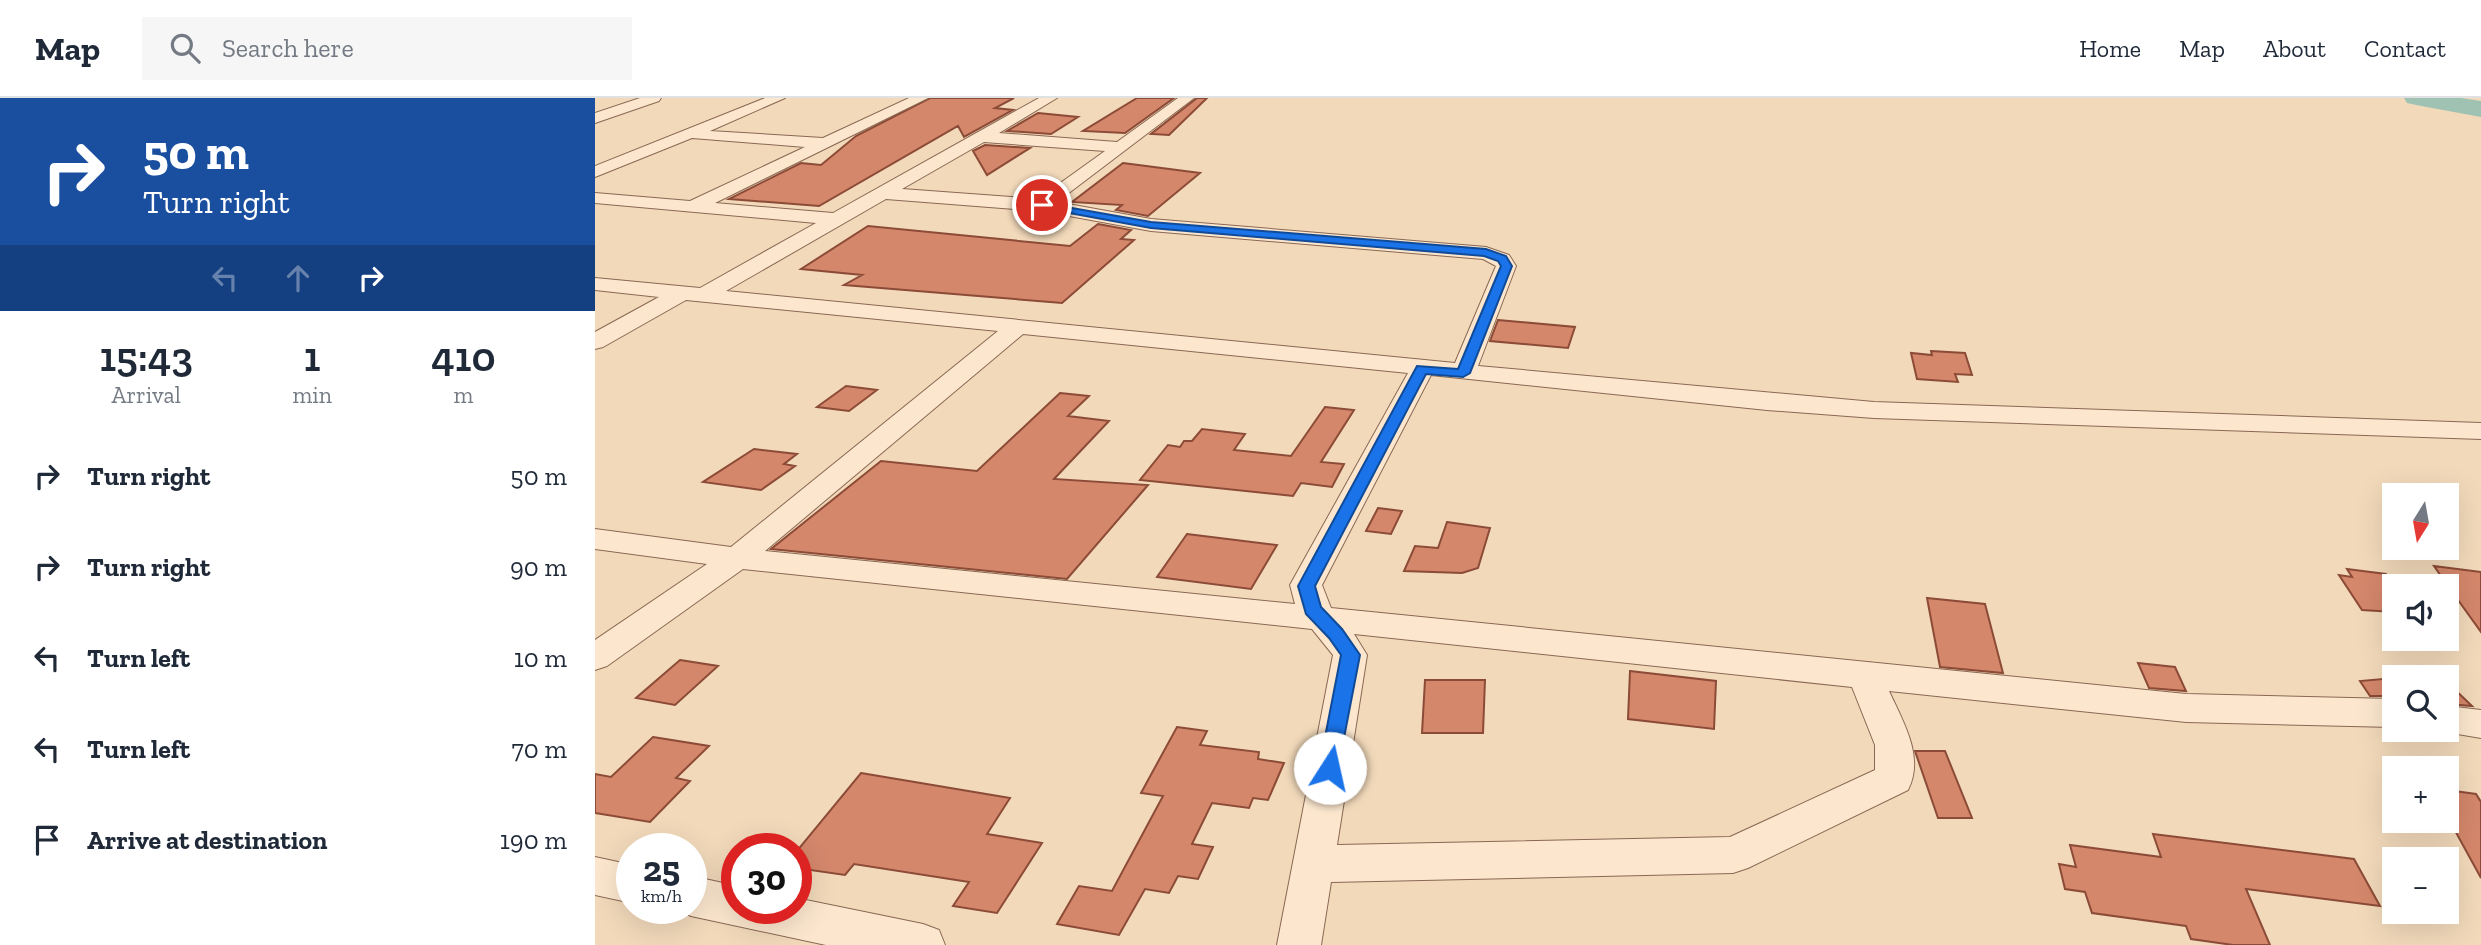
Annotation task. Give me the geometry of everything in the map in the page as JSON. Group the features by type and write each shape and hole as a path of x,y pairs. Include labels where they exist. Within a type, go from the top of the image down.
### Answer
{"street":[{"path":"595,118 654,98"},
{"path":"595,172 778,98"},
{"path":"694,206 921,98"},
{"path":"595,342 834,219 1051,98"},
{"path":"1042,205 1187,98"},
{"path":"688,134 827,143"},
{"path":"982,136 1118,147"},
{"path":"880,194 1042,205 1151,225 1486,253 1502,259 1506,266 1463,373"},
{"path":"595,198 834,219"},
{"path":"595,284 1422,369 1874,410 2481,431"},
{"path":"595,657 737,558 1016,328"},
{"path":"1299,945 1350,655 1336,633 1313,610 1306,586 1422,369"},
{"path":"595,539 737,558 2186,708 2382,713"},
{"path":"1313,864 1733,856 1894,779 1894,745 1865,675"},
{"path":"2459,721 2481,724"},
{"path":"595,876 616,881"},
{"path":"812,921 923,945"}],"building":[{"path":"930,98 1014,98 995,108 1013,110 964,137 958,126 819,206 729,199 801,163 821,165 856,136"},
{"path":"1137,98 1174,98 1125,133 1083,131"},
{"path":"1197,98 1207,98 1169,135 1151,134"},
{"path":"1038,113 1078,117 1051,134 1007,131"},
{"path":"985,145 1030,148 987,175 973,151"},
{"path":"1123,163 1200,173 1148,216 1116,210 1122,205 1072,202"},
{"path":"1098,224 1131,230 1121,239 1134,240 1062,303 844,285 862,275 801,269 868,226 1070,246"},
{"path":"1498,320 1575,327 1568,348 1490,341"},
{"path":"1931,351 1965,353 1972,375 1955,374 1958,382 1917,379 1911,353 1932,355"},
{"path":"846,386 877,390 849,411 817,407"},
{"path":"1060,393 1089,396 1068,416 1109,421 1054,479 1148,485 1067,579 771,549 881,461 977,471"},
{"path":"1325,407 1354,410 1321,462 1344,464 1332,487 1301,483 1293,496 1140,480 1168,445 1180,447 1184,441 1192,441 1202,429 1245,434 1234,450 1291,456"},
{"path":"754,449 797,454 784,464 795,466 761,490 703,482"},
{"path":"1378,508 1402,511 1391,534 1366,531"},
{"path":"1447,522 1490,528 1478,568 1462,573 1404,571 1415,546 1438,548"},
{"path":"1187,534 1277,545 1251,589 1157,577"},
{"path":"2434,566 2481,572 2481,632 2459,601 2459,574 2440,574"},
{"path":"2347,569 2386,574 2382,574 2382,611 2362,610 2339,575 2352,577"},
{"path":"1927,598 1985,604 2003,673 1940,667"},
{"path":"680,660 718,666 675,705 636,698"},
{"path":"2138,663 2175,667 2186,691 2149,688"},
{"path":"1630,671 1716,681 1714,729 1628,719"},
{"path":"2382,679 2382,696 2370,696 2360,681"},
{"path":"1425,680 1485,680 1483,733 1422,733"},
{"path":"2459,694 2472,706 2459,705"},
{"path":"1177,727 1207,731 1200,745 1259,752 1258,759 1284,763 1268,800 1253,798 1249,808 1212,803 1192,844 1213,847 1198,879 1178,876 1169,893 1145,889 1119,935 1057,924 1079,886 1112,891 1163,796 1141,793"},
{"path":"653,737 709,746 676,778 690,781 650,822 595,813 595,774 611,777"},
{"path":"1915,751 1945,751 1972,818 1938,818"},
{"path":"861,773 1010,798 987,834 1042,843 997,913 953,906 969,882 854,864 845,875 812,870 812,833"},
{"path":"2459,792 2476,794 2481,802 2481,878 2456,833 2459,833"},
{"path":"2153,834 2354,859 2380,906 2246,889 2270,945 2233,945 2191,939 2186,926 2092,913 2085,892 2065,889 2059,864 2076,867 2070,845 2161,857"}],"waterway":[{"path":"2416,98 2481,109"}],"route":[{"path":"1042,205 1151,225 1486,253 1502,259 1506,266 1463,373 1422,369 1306,586 1313,610 1336,633 1350,655 1330,768"}]}
